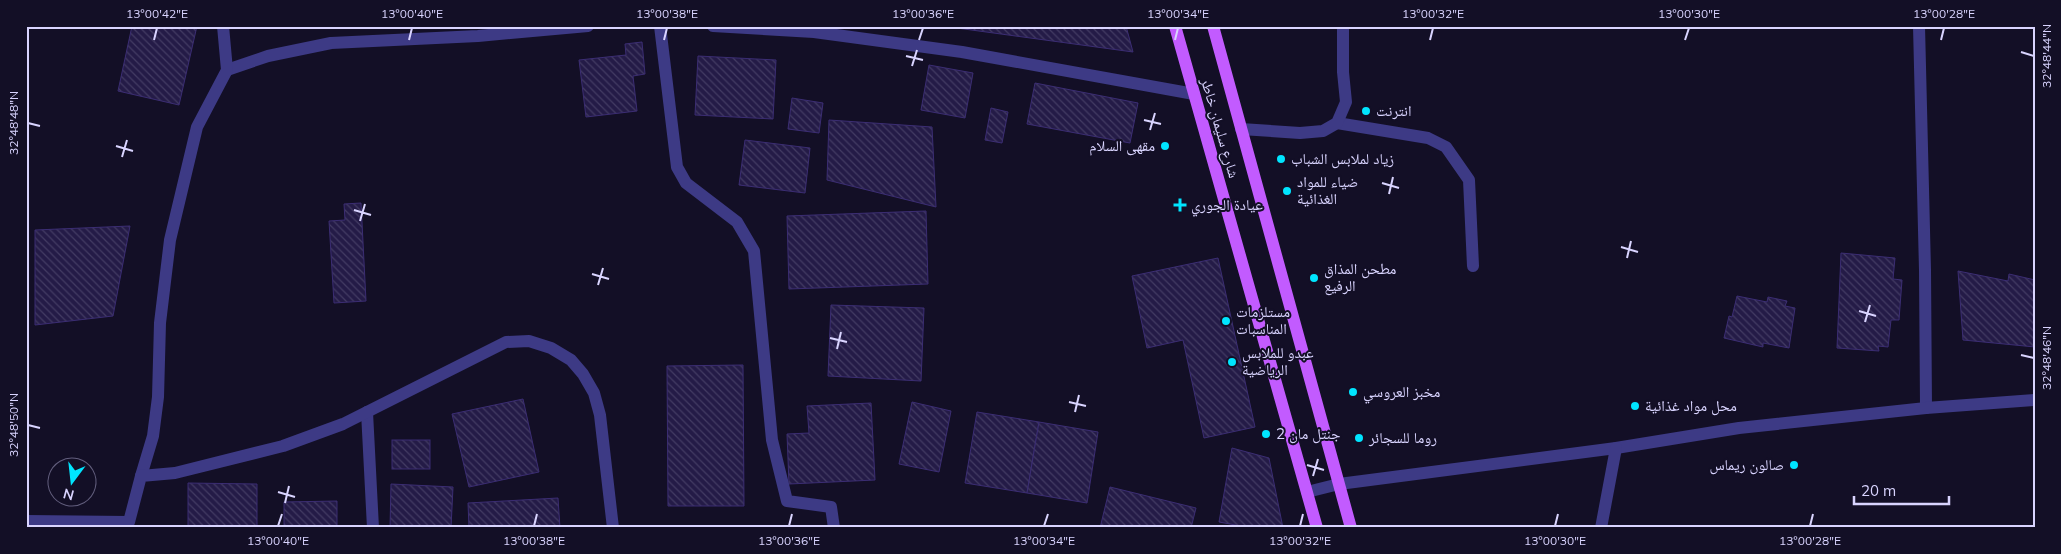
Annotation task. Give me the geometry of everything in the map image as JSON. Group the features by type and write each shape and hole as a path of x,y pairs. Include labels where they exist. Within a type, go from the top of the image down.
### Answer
{"main road":[{"name":"شارع سليمان خاطر","path":"1175,26 1316,528"},
{"name":"شارع سليمان خاطر","path":"1212,26 1352,528"}],"street":[{"path":"26,521 129,525 153,436 158,397 160,323 170,240 198,127 227,70 223,26"},
{"path":"227,70 268,56 331,43 478,36 588,26"},
{"path":"660,26 677,167 686,183 737,222 754,251 772,440 787,501 830,507 834,528"},
{"path":"713,26 814,32 962,52 1194,94"},
{"path":"1240,129 1300,133 1323,131 1337,123 1346,102 1343,72 1343,26"},
{"path":"1919,26 1925,270 1926,408"},
{"path":"1337,123 1428,138 1446,147 1469,180 1473,266"},
{"path":"141,476 176,473 283,446 343,424 506,342 529,341 552,348 571,360 583,374 594,393 600,415 612,528"},
{"path":"1307,492 1340,484 1616,448 1739,428 1926,408 2035,400"},
{"path":"367,412 373,528"},
{"path":"1601,528 1616,448"}],"building":[{"path":"132,26 197,26 179,105 118,91"},
{"path":"942,26 1126,26 1133,52"},
{"path":"642,42 645,74 633,76 637,111 586,117 579,60 626,55 625,44"},
{"path":"698,56 776,60 773,119 695,115"},
{"path":"929,65 973,73 965,118 921,110"},
{"path":"1035,83 1138,103 1130,143 1027,124"},
{"path":"792,98 823,103 819,133 788,129"},
{"path":"991,108 1008,112 1002,143 985,140"},
{"path":"829,120 932,127 936,207 827,180"},
{"path":"745,140 810,148 805,193 739,185"},
{"path":"361,203 366,301 334,303 329,221 345,220 344,204"},
{"path":"926,211 928,284 789,289 787,216"},
{"path":"130,226 113,316 35,325 35,230"},
{"path":"1841,253 1895,258 1893,279 1902,280 1899,320 1891,320 1888,347 1878,346 1879,351 1837,348"},
{"path":"1218,258 1255,427 1204,438 1183,340 1147,348 1132,276"},
{"path":"1958,271 2008,281 2009,274 2035,280 2035,347 1963,340"},
{"path":"1737,296 1767,302 1768,297 1787,301 1785,306 1795,308 1789,348 1763,343 1763,347 1724,338 1729,316 1732,317"},
{"path":"831,305 924,308 921,381 828,376"},
{"path":"743,365 744,506 668,506 667,366"},
{"path":"523,399 539,472 469,487 452,414"},
{"path":"912,402 951,411 939,472 899,464"},
{"path":"871,403 875,480 789,484 787,434 809,433 807,406"},
{"path":"977,412 1039,422 1027,493 965,483"},
{"path":"1039,422 1098,432 1087,503 1027,493"},
{"path":"392,440 430,440 430,469 392,469"},
{"path":"1232,448 1269,458 1283,528 1252,528 1219,522"},
{"path":"188,483 257,484 257,528 188,528"},
{"path":"391,484 453,487 451,528 390,528"},
{"path":"1110,487 1196,508 1191,528 1100,528"},
{"path":"558,498 560,528 469,528 468,503"},
{"path":"337,501 337,528 284,528 284,502"}],"place":[{"name":"انترنت","path":"1366,111"},
{"name":"مقهى السلام","path":"1165,146"},
{"name":"زياد لملابس الشباب","path":"1281,159"},
{"name":"ضياء للمواد الغذائية","path":"1287,191"},
{"name":"عيادة الجوري","path":"1180,205"},
{"name":"مطحن المذاق الرفيع","path":"1314,278"},
{"name":"مستلزمات المناسبات","path":"1226,321"},
{"name":"عبدو للملابس الرياضية","path":"1232,362"},
{"name":"مخبز العروسي","path":"1353,392"},
{"name":"محل مواد غذائية","path":"1635,406"},
{"name":"جنتل مان 2","path":"1266,434"},
{"name":"روما للسجائر","path":"1359,438"},
{"name":"صالون ريماس","path":"1794,465"}]}
